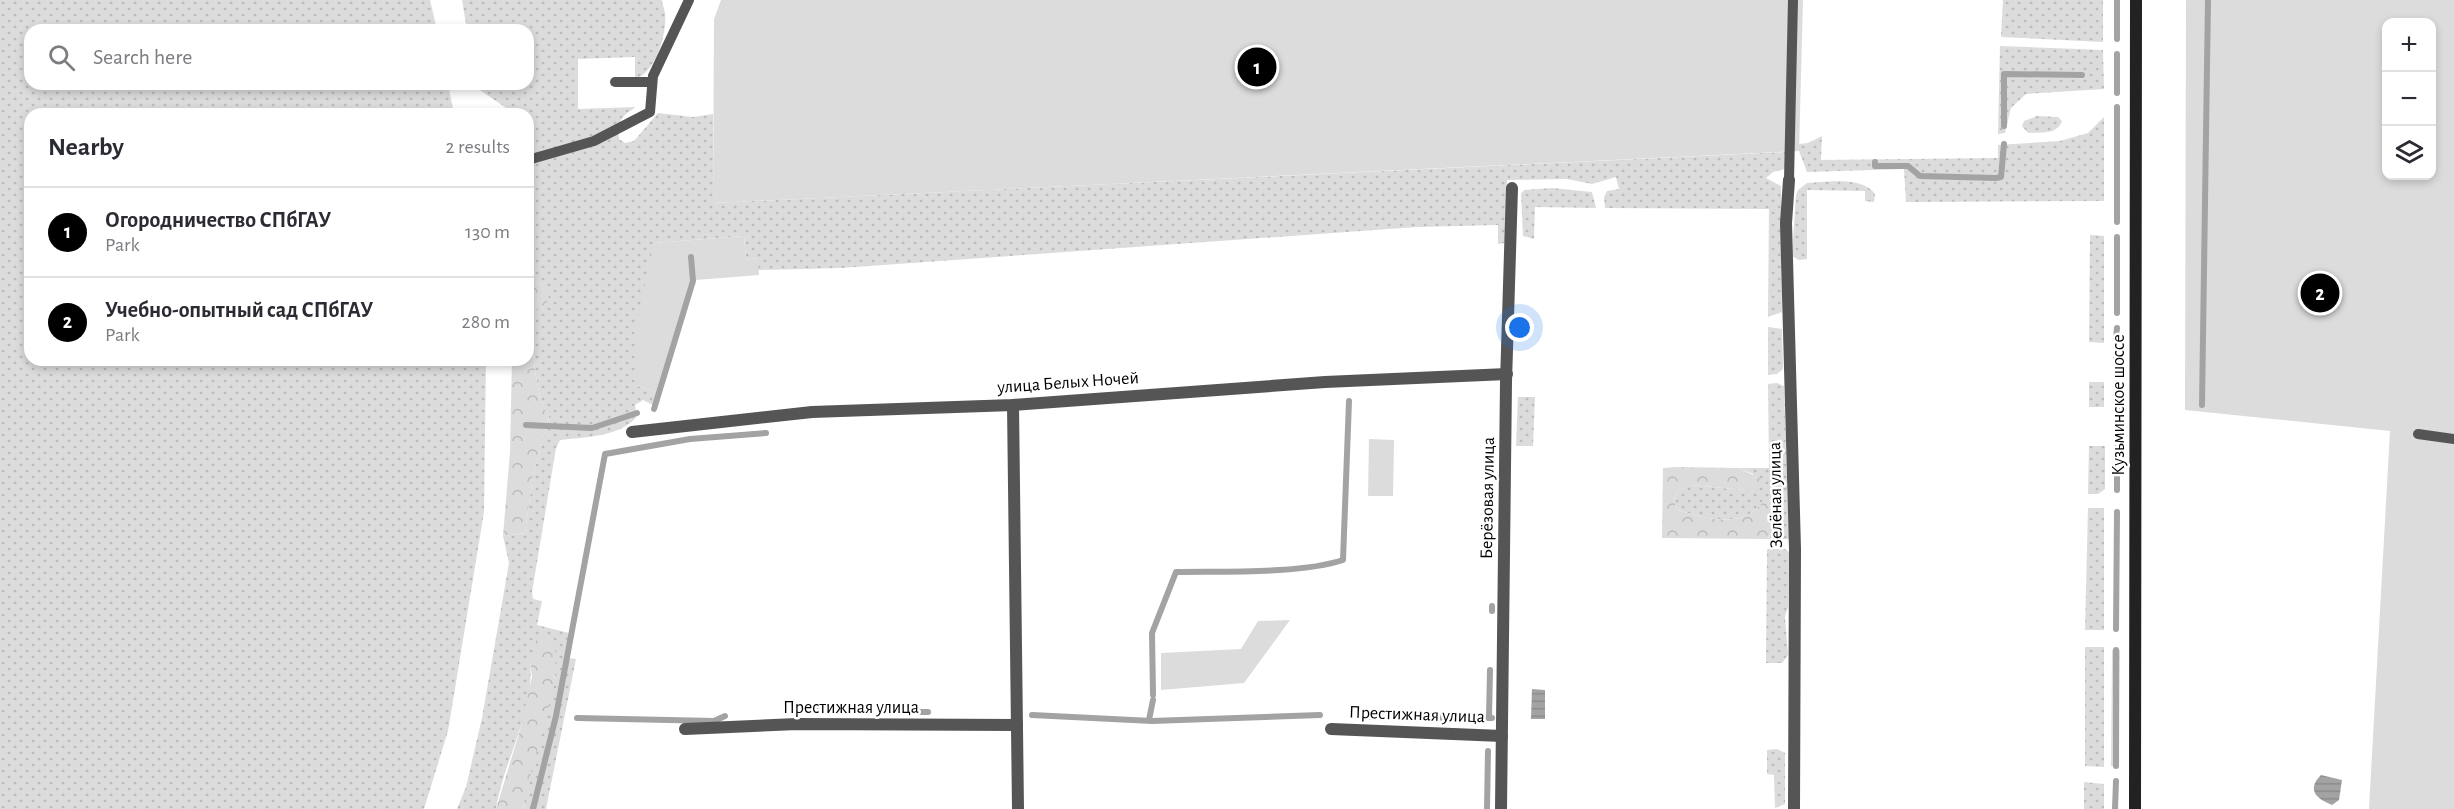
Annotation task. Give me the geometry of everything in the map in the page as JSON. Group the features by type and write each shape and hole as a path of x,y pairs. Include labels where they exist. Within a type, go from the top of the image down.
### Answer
{"main road":[{"name":"Кузьминское шоссе","path":"2135,809 2136,0"}],"street":[{"name":"Зелёная улица","path":"1790,180 1786,223 1795,549 1794,809"},
{"name":"Берёзовая улица","path":"1501,809 1512,188"},
{"name":"улица Белых Ночей","path":"632,432 777,414 1013,405 1325,382 1507,374"},
{"path":"1013,405 1018,809"},
{"name":"Престижная улица","path":"685,729 797,724 1017,725"},
{"name":"Престижная улица","path":"1330,729 1502,736"}],"lane":[{"path":"534,158 594,141 643,118 650,112 651,82 689,0"},
{"path":"1790,180 1793,0"},
{"path":"615,82 651,82"},
{"path":"2418,434 2454,439"}],"green space":[{"path":"0,0 430,0 436,24 24,24 24,90 449,90 453,108 24,108 24,366 486,366 484,512 448,731 424,809 0,809"},
{"path":"462,0 662,0 665,14 664,32 659,51 649,69 635,79 635,57 578,59 578,109 636,107 627,113 620,124 619,139 625,143 634,141 658,113 693,117 713,114 713,203 1786,152 1785,169 1773,172 1766,178 1781,186 1782,312 1768,317 1769,209 1605,208 1604,197 1607,191 1619,189 1616,177 1592,184 1567,179 1507,180 1507,239 1504,243 1498,244 1498,225 1417,227 841,268 758,270 758,258 746,260 744,236 654,243 638,386 661,394 657,407 643,400 635,405 637,416 622,428 602,435 560,440 556,448 532,592 533,599 542,601 537,625 573,634 568,658 576,659 546,809 523,809 527,784 555,675 530,660 531,679 524,717 505,773 496,809 457,809 466,787 482,718 509,563 503,536 525,533 533,475 549,417 539,393 534,361 534,310 546,304 540,284 534,283 534,108 506,108 480,90 534,90 534,24 466,24"},
{"path":"721,0 1803,0 1799,151 713,203 714,19"},
{"path":"2003,0 2103,0 2103,42 2001,37"},
{"path":"2186,0 2454,0 2454,809 2369,809 2390,431 2185,410"},
{"path":"2000,46 2103,50 2104,89 2026,94 2011,108 2005,133 1998,134"},
{"path":"2037,116 2058,117 2062,121 2052,131 2028,133 2022,126 2024,121"},
{"path":"2104,117 2104,201 1906,202 1904,169 1807,172 1799,151 1799,144 1808,143 1822,136 1821,160 1998,158 1998,145 2060,141 2088,133"},
{"path":"1853,182 1869,188 1875,194 1874,202 1865,201 1865,191 1807,190 1807,259 1799,260 1792,256 1796,195 1798,190 1807,183"},
{"path":"1552,188 1592,192 1596,208 1535,207 1534,239 1523,236 1521,194 1524,190"},
{"path":"2090,235 2104,236 2104,343 2089,342"},
{"path":"744,236 746,260 758,258 759,275 696,280 661,394 638,386 634,334 654,243"},
{"path":"534,283 540,284 549,297 546,304 534,311"},
{"path":"1768,327 1782,329 1783,369 1777,374 1768,375"},
{"path":"534,361 539,393 549,417 533,475 525,533 503,536 510,452 512,366 534,366"},
{"path":"2089,382 2104,382 2104,407 2089,407"},
{"path":"1777,383 1784,386 1789,539 1767,539 1776,528 1765,500 1751,513 1734,519 1714,519 1676,509 1674,498 1679,490 1691,485 1754,491 1753,474 1739,468 1769,468 1768,384"},
{"path":"1518,397 1535,397 1533,446 1516,446"},
{"path":"1369,439 1394,440 1393,496 1368,496"},
{"path":"2089,446 2105,446 2105,489 2098,494 2088,494"},
{"path":"1663,468 1739,468 1761,479 1760,487 1754,491 1692,485 1679,490 1674,498 1676,509 1693,515 1724,520 1743,517 1753,512 1765,500 1775,499 1778,509 1777,520 1767,539 1662,538"},
{"path":"2088,508 2104,508 2104,630 2085,630"},
{"path":"1767,549 1785,549 1789,552 1788,607 1785,616 1788,655 1782,663 1766,663"},
{"path":"1290,620 1244,683 1161,690 1161,653 1241,649 1258,621"},
{"path":"546,633 554,640 556,659 554,680 523,809 496,809 520,730 532,677 530,660 537,638"},
{"path":"2085,647 2104,647 2104,767 2085,766"},
{"path":"2112,650 2120,650 2119,766 2111,766"},
{"path":"1777,749 1785,753 1785,804 1775,808 1774,775 1767,774 1767,750"},
{"path":"2084,782 2104,784 2104,809 2084,809"}],"shaded area":[{"path":"1532,689 1545,690 1545,719 1531,719"},
{"path":"2321,775 2342,780 2339,800 2332,805 2315,793 2314,785"}],"waterway":[{"path":"2117,0 2117,39"},
{"path":"2202,405 2208,0"},
{"path":"2117,54 2117,93"},
{"path":"2004,126 2004,74 2082,75"},
{"path":"2117,107 2117,222"},
{"path":"1875,162 1875,166 1908,166 1920,176 1996,178 2001,177 2004,144"},
{"path":"2117,237 2117,313"},
{"path":"654,409 693,281 691,257"},
{"path":"2116,338 2117,328"},
{"path":"2116,359 2117,368"},
{"path":"2117,383 2117,431"},
{"path":"1153,695 1152,633 1176,572 1284,570 1343,560 1349,401"},
{"path":"526,425 592,428 637,413"},
{"path":"533,809 556,716 605,454 690,439 766,433"},
{"path":"2117,448 2117,490"},
{"path":"2116,629 2117,512"},
{"path":"1492,606 1492,611"},
{"path":"2116,650 2116,766"},
{"path":"1489,717 1490,670"},
{"path":"1149,720 1153,700"},
{"path":"814,706 857,708"},
{"path":"918,712 928,712"},
{"path":"1032,715 1152,721 1320,715"},
{"path":"577,718 714,721 725,716"},
{"path":"1367,717 1492,718"},
{"path":"1487,809 1488,751"},
{"path":"2115,809 2116,781"}],"place":[{"name":"Огородничество СПбГАУ","path":"1257,67"},
{"name":"Учебно-опытный сад СПбГАУ","path":"2320,293"}]}
